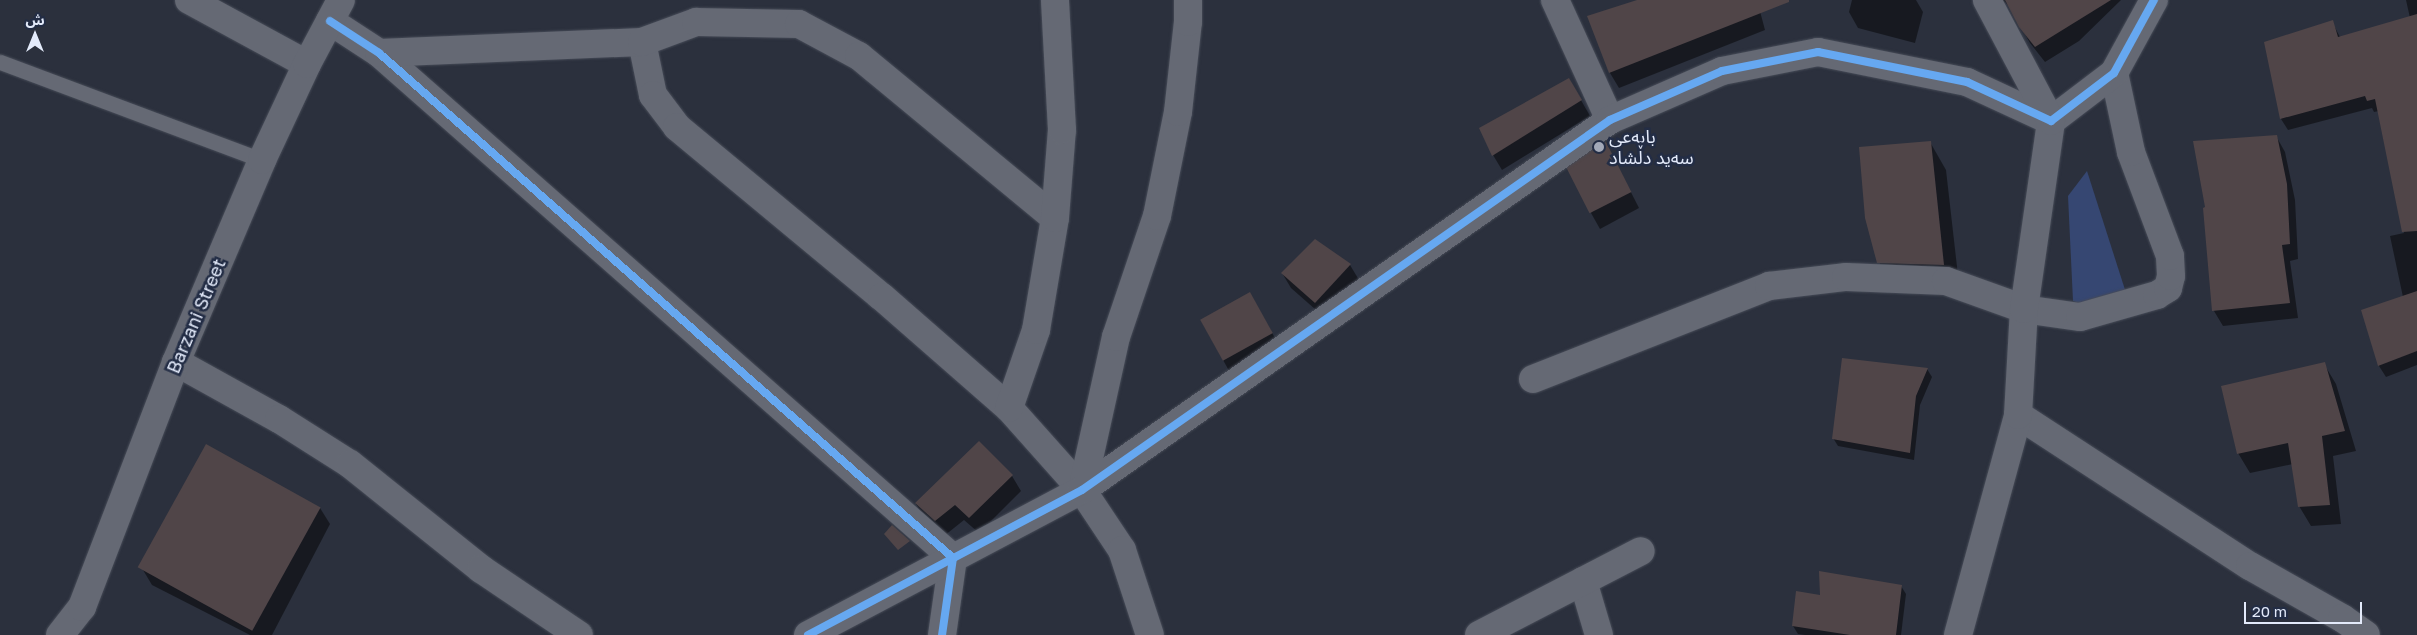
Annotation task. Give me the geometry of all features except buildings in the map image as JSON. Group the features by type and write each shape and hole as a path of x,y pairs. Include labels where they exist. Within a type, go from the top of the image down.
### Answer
{"street":[{"path":"189,0 307,64"},
{"path":"1009,408 1036,330 1055,218 1062,130 1055,0"},
{"path":"1082,490 1116,337 1157,216 1178,112 1188,22 1188,0"},
{"path":"1555,0 1610,120"},
{"path":"1958,635 2018,415 2024,309 2051,121 1986,0"},
{"path":"2051,121 2114,73 2154,0"},
{"path":"336,11 379,53 953,558"},
{"name":"Barzani Street","path":"60,635 82,607 176,362 262,160 307,64 336,11"},
{"path":"379,53 642,42 697,11 799,24 859,56 1055,218"},
{"path":"642,42 653,95 677,127 874,291 1009,408 1082,490 1122,550 1150,635"},
{"path":"808,635 1082,490 1610,120 1722,71 1818,52 1967,82 2051,121"},
{"path":"1533,379 1769,286 1846,277 1946,281 2024,309 2080,317 2156,295 2168,288 2171,276 2170,256 2131,152 2114,73"},
{"path":"176,362 279,419 350,464 481,569 580,635"},
{"path":"2018,415 2250,566 2342,618 2366,635"},
{"path":"1479,635 1641,551"},
{"path":"942,635 953,558"},
{"path":"1583,581 1599,635"}],"lane":[{"path":"0,62 262,160"}],"shaded area":[{"path":"2087,171 2127,296 2090,307 2073,301 2068,196"}],"cycle path":[{"path":"808,635 1082,490 1610,120 1722,71 1818,52 1967,82 2051,121 2114,73 2154,0"},
{"path":"330,21 379,53 953,558 942,635"}],"place":[{"name":"بایەعی سەید دڵشاد","path":"1599,147"}]}
